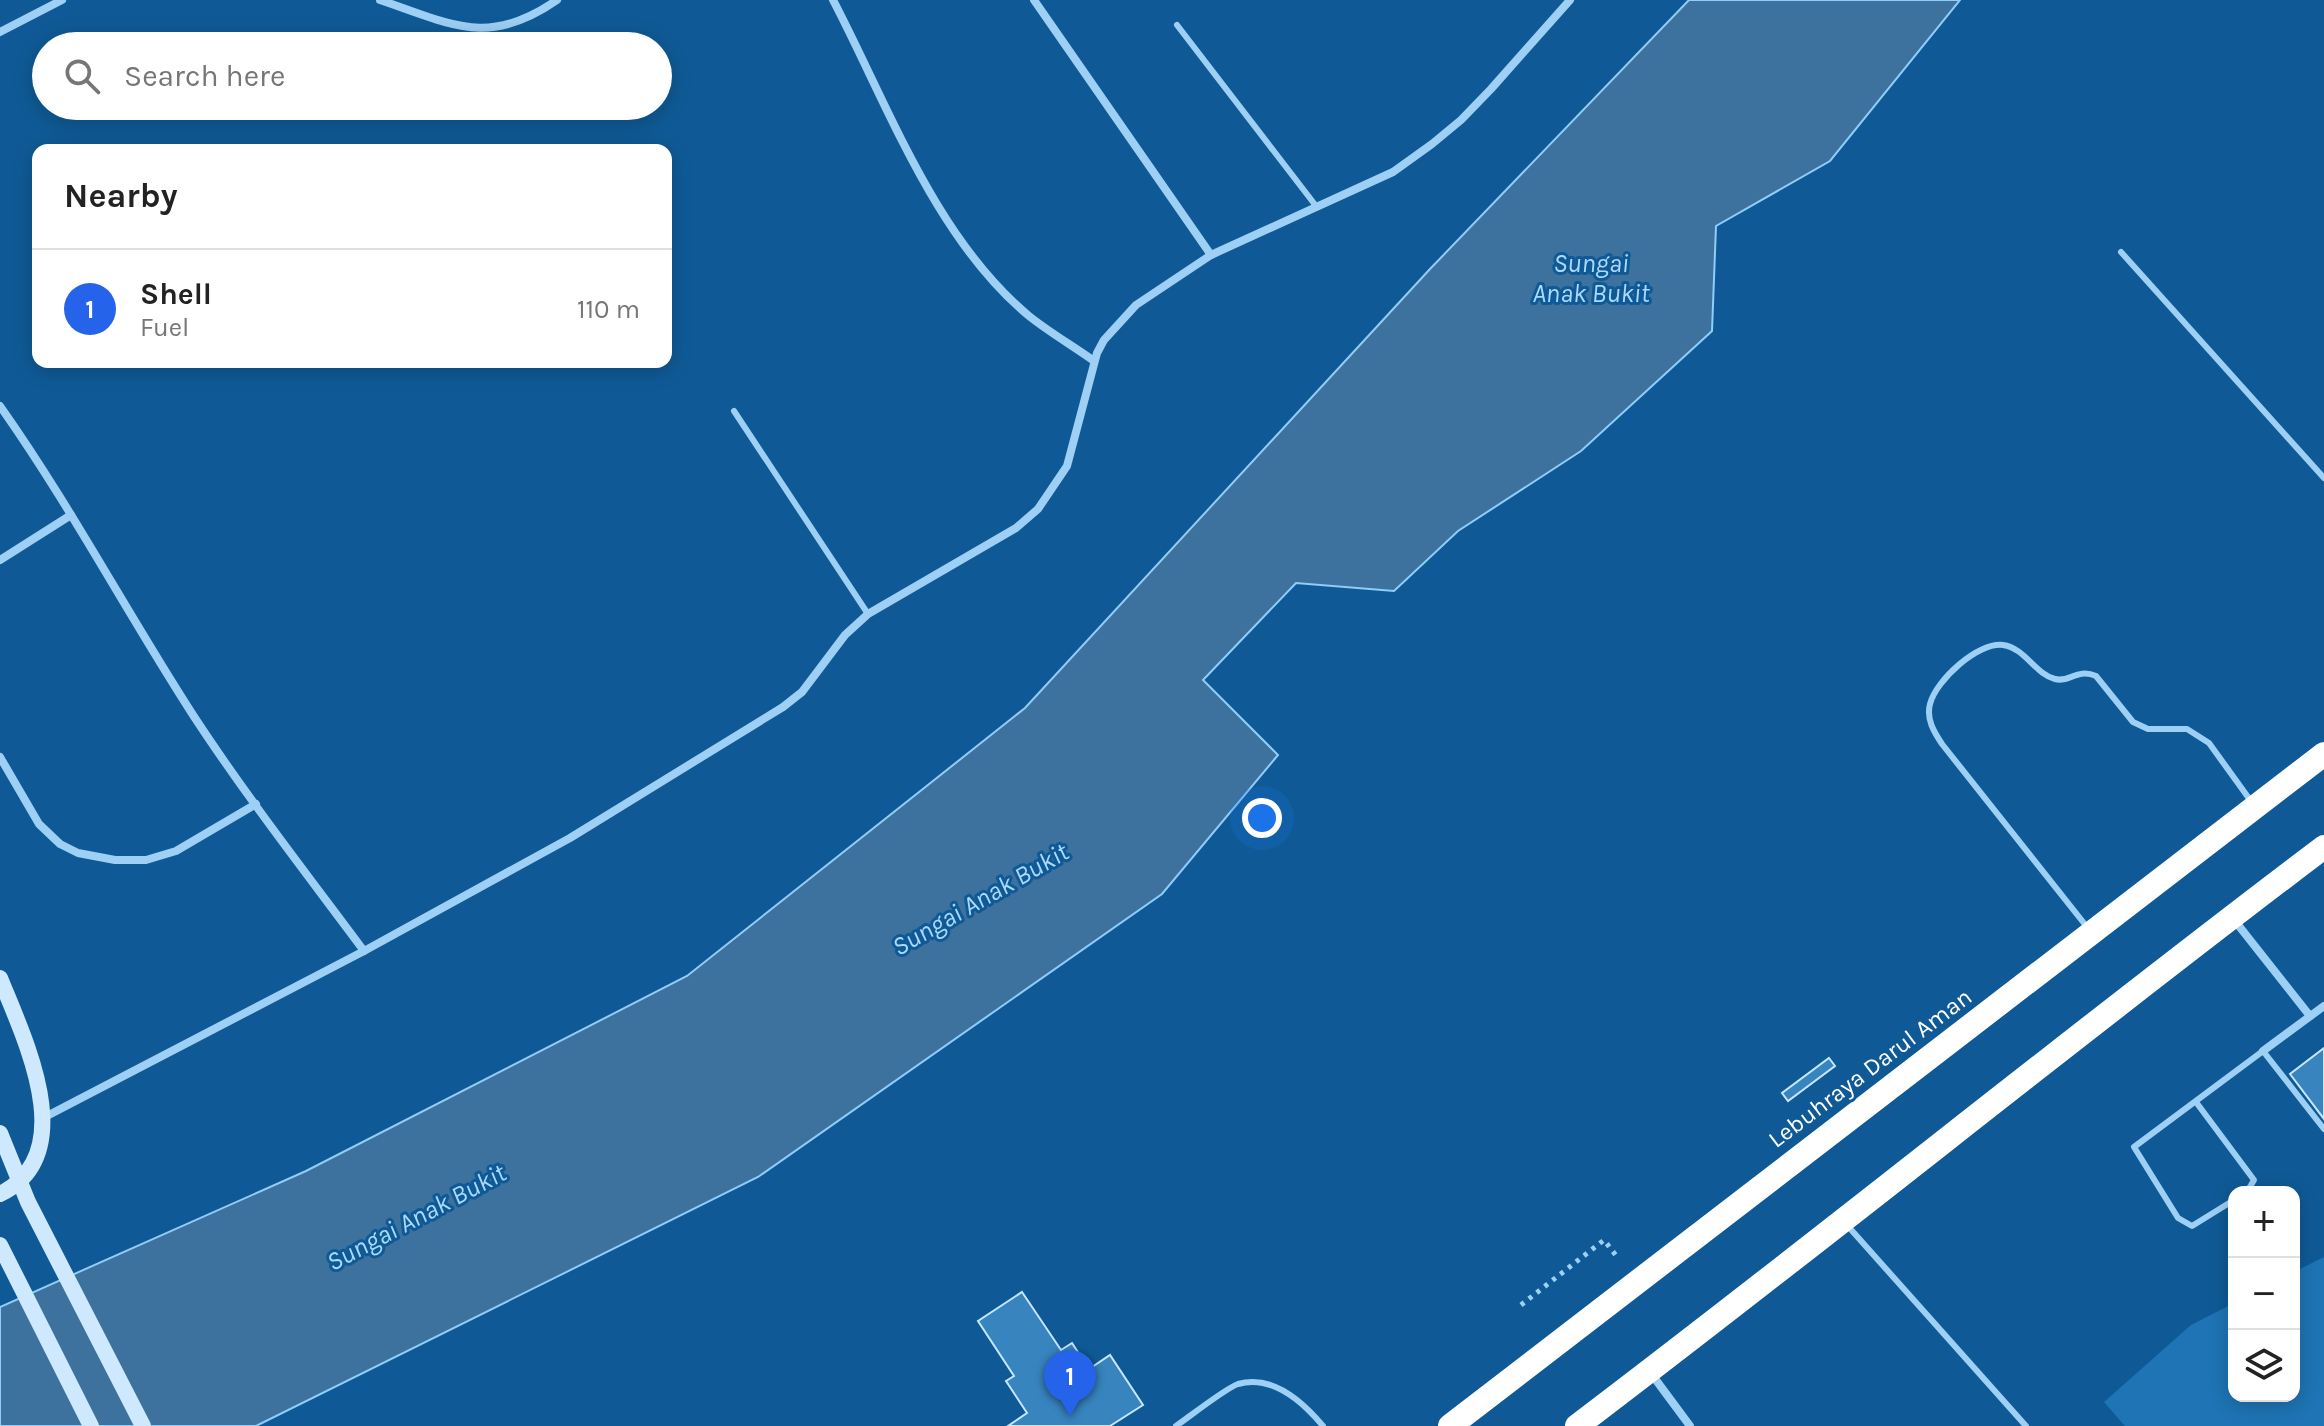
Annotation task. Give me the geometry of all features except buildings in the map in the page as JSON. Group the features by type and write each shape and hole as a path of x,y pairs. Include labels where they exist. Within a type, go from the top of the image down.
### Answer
{"highway":[{"name":"Lebuhraya Darul Aman","path":"1450,1426 2324,754"},
{"path":"1577,1426 2324,847"}],"street":[{"path":"0,32 62,0"},
{"path":"380,0 461,27 495,28 535,16 557,0"},
{"path":"833,0 920,177 959,236 989,276 1028,315 1094,361"},
{"path":"1034,0 1211,255"},
{"path":"43,1118 364,951 570,838 783,707 802,692 845,635 868,614 1016,528 1038,509 1067,466 1094,361 1104,340 1136,305 1211,255 1393,172 1461,120 1570,0"},
{"path":"0,406 194,715 364,951"},
{"path":"0,560 71,515"},
{"path":"0,757 39,824 60,844 78,853 103,858 146,860 176,851 256,804"},
{"path":"2232,917 2310,1016"},
{"path":"0,978 32,1057 43,1118 37,1158 26,1175 11,1189 0,1194"},
{"path":"2263,1051 2324,1006"},
{"path":"0,1133 28,1202 143,1426"},
{"path":"0,1245 91,1426"},
{"path":"1649,1372 1690,1426"}],"lane":[{"path":"1177,25 1316,206"},
{"path":"2121,252 2324,478"},
{"path":"734,411 868,614"},
{"path":"2092,933 1934,731 1929,718 1930,705 1936,690 1958,665 1981,651 2004,645 2054,679 2078,673 2096,676 2126,714 2141,727 2187,729 2209,743 2255,807"},
{"path":"2228,1204 2192,1226 2178,1218 2134,1147 2263,1051 2324,1129"},
{"path":"2196,1102 2254,1180 2250,1186"},
{"path":"1843,1221 2026,1426"},
{"path":"1176,1426 1237,1384 1263,1382 1286,1391 1323,1426"}],"path":[{"path":"1521,1305 1604,1240"}],"shaded area":[{"path":"2324,1257 2324,1426 2125,1426 2104,1402 2191,1325 2228,1306 2228,1402 2300,1402 2300,1269"}],"water":[{"name":"Sungai Anak Bukit","path":"1689,0 1960,0 1830,161 1716,226 1712,331 1581,451 1458,531 1394,591 1296,583 1203,680 1278,755 1162,894 758,1177 256,1426 0,1426 0,1307 306,1171 687,976 1025,708 1430,269"}],"place":[{"name":"Shell","path":"1070,1416"}]}
